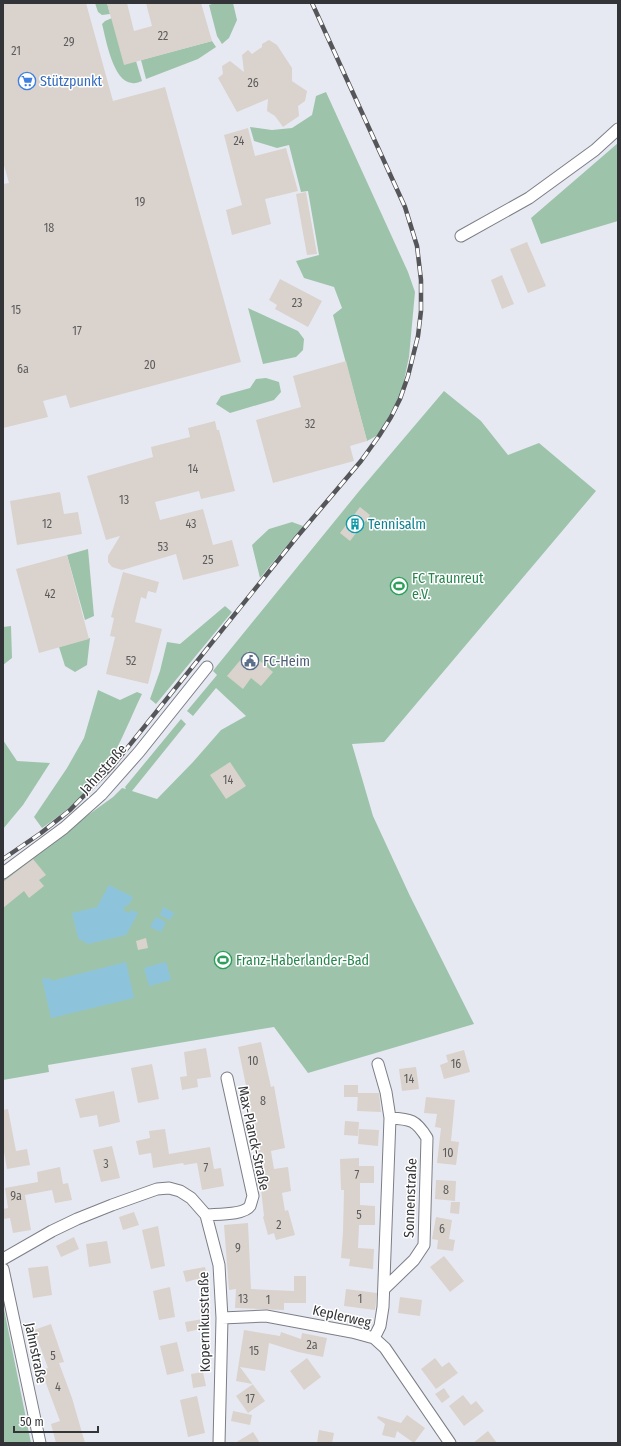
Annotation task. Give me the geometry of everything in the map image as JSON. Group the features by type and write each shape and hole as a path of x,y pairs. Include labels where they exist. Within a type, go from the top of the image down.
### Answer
{"street":[{"path":"461,236 529,198 589,154 618,129"},
{"name":"Jahnstraße","path":"3,873 64,828 101,795 139,752 207,667"},
{"name":"Sonnenstraße","path":"374,1338 380,1326 383,1307 390,1118 386,1092 378,1064"},
{"name":"Max-Planck-Straße","path":"206,1215 245,1210 250,1206 253,1196 227,1078"},
{"name":"Sonnenstraße","path":"384,1289 414,1260 424,1245 427,1138 420,1125 409,1120 390,1118"},
{"name":"Kopernikusstraße","path":"3,1259 52,1231 77,1219 157,1189 169,1188 180,1191 191,1198 201,1207 206,1215 218,1266 222,1318 219,1443"},
{"name":"Jahnstraße","path":"3,1269 40,1443"},
{"name":"Keplerweg","path":"222,1318 266,1316 352,1332 374,1338 385,1348 450,1443"}],"green space":[{"path":"95,3 107,3 110,14 102,15 98,12"},
{"path":"215,3 233,3 237,20 229,38 222,44 217,36 209,5"},
{"path":"112,18 136,61 142,81 133,83 125,81 115,68 108,49 102,24"},
{"path":"212,41 216,47 198,59 146,79 141,60"},
{"path":"326,92 408,272 415,292 409,357 401,395 378,435 367,441 333,315 342,308 334,287 304,278 296,261 319,255 308,191 301,192 289,145 277,148 254,141 250,127 272,130 292,128 312,115 316,96"},
{"path":"618,143 618,221 541,244 531,218"},
{"path":"248,308 298,331 304,339 303,350 296,357 263,364"},
{"path":"266,378 279,382 281,392 274,400 230,413 216,404 221,396 250,388 256,379"},
{"path":"444,391 481,421 508,455 539,443 596,491 384,742 352,744 373,816 410,896 474,1024 308,1073 274,1027 48,1065 49,1072 3,1080 3,880 59,836 113,797 122,788 126,789 125,787 181,719 186,724 132,791 157,799 193,762 221,730 246,716 216,688 193,716 187,711 217,675 213,671 216,667 360,490"},
{"path":"292,522 303,526 260,578 252,545 269,529"},
{"path":"88,549 94,616 85,620 67,555"},
{"path":"225,606 232,612 156,704 150,699 160,671 167,642 180,644"},
{"path":"11,626 12,658 3,665 3,627"},
{"path":"90,638 87,665 75,672 65,666 59,647"},
{"path":"98,690 120,700 137,692 142,694 117,749 98,779 72,806 42,828 34,817 67,768 84,738"},
{"path":"3,740 17,761 50,763 23,805 3,829"},
{"path":"3,1304 31,1443 3,1443"}],"water":[{"path":"109,885 133,897 128,906 126,905 123,910 129,913 131,910 138,913 126,935 88,944 78,938 72,913 97,907"},
{"path":"163,907 174,913 170,920 160,915"},
{"path":"156,917 166,922 161,932 150,927"},
{"path":"126,962 134,998 51,1018 42,979 50,978 51,981"},
{"path":"166,962 171,980 149,986 144,968"}],"building":[{"path":"3,3 86,3 113,101 165,87 241,362 70,408 66,395 43,401 48,417 3,428 3,184 9,183 3,162"},
{"path":"107,3 127,3 134,31 152,26 146,3 201,3 212,41 124,65"},
{"path":"269,40 277,45 292,68 292,81 307,91 305,101 298,106 299,116 283,127 275,116 267,111 268,99 237,112 218,78 223,74 222,66 230,61 244,72 242,55 248,50 252,54 262,47 262,44"},
{"path":"248,128 255,156 286,148 298,191 265,199 271,224 232,235 226,210 242,205 224,135"},
{"path":"306,192 317,254 307,255 296,194"},
{"path":"527,242 546,286 528,293 510,249"},
{"path":"502,275 514,304 502,309 491,280"},
{"path":"280,279 322,301 308,327 275,309 277,305 269,300"},
{"path":"346,361 367,441 350,446 354,461 273,483 256,420 301,407 293,376"},
{"path":"215,421 217,430 219,430 235,491 201,499 199,491 155,502 160,520 203,509 213,545 232,540 239,566 183,580 176,554 122,570 112,567 108,562 108,556 120,536 106,540 87,476 153,457 151,447 190,437 188,428"},
{"path":"60,492 64,514 78,512 82,534 17,545 10,501"},
{"name":"Tennisalm","path":"360,507 370,515 350,541 340,533"},
{"path":"67,555 89,639 39,653 16,569"},
{"path":"123,572 159,582 156,593 148,591 146,599 141,597 135,622 162,629 148,684 106,674 115,637 110,636 114,618 111,617"},
{"name":"FC-Heim","path":"248,651 273,672 261,686 251,678 243,689 227,676"},
{"path":"230,762 246,786 226,799 210,775"},
{"path":"33,859 46,875 39,880 44,886 29,898 24,891 3,908 3,882"},
{"path":"146,938 148,948 138,950 136,941"},
{"path":"261,1042 271,1087 274,1086 285,1148 271,1151 274,1169 288,1167 291,1191 282,1193 285,1211 288,1210 295,1235 276,1240 274,1233 268,1235 263,1217 260,1170 253,1129 255,1129 238,1047"},
{"path":"206,1048 211,1077 197,1079 198,1087 182,1090 180,1077 187,1076 184,1052"},
{"path":"464,1050 470,1072 444,1079 440,1065 448,1062 446,1055"},
{"path":"152,1064 159,1099 138,1103 131,1068"},
{"path":"416,1067 419,1089 402,1091 399,1069"},
{"path":"344,1085 358,1085 358,1097 344,1097"},
{"path":"114,1091 120,1122 99,1127 97,1115 80,1118 75,1099"},
{"path":"358,1093 379,1093 381,1112 357,1111"},
{"path":"426,1097 455,1100 451,1141 459,1142 456,1165 437,1163 441,1128 435,1127 437,1114 424,1113"},
{"path":"8,1109 16,1151 27,1149 30,1165 7,1169 3,1146 3,1110"},
{"path":"345,1121 359,1122 358,1136 344,1135"},
{"path":"165,1129 169,1154 210,1147 214,1169 221,1168 224,1186 202,1190 197,1163 184,1165 183,1163 153,1168 151,1153 139,1155 136,1141 150,1138 149,1131"},
{"path":"359,1129 379,1130 378,1146 358,1144"},
{"path":"112,1146 120,1178 101,1182 93,1150"},
{"path":"359,1158 359,1166 374,1166 374,1183 360,1183 360,1205 375,1206 375,1225 359,1225 358,1248 374,1249 373,1269 349,1266 350,1259 341,1258 344,1190 341,1190 340,1159"},
{"path":"60,1167 63,1184 68,1183 72,1200 55,1203 52,1190 25,1195 31,1230 13,1233 10,1218 3,1219 3,1209 8,1208 5,1188 38,1182 37,1172"},
{"path":"436,1180 456,1181 455,1201 435,1199"},
{"path":"451,1202 460,1202 459,1214 450,1213"},
{"path":"134,1212 139,1225 123,1230 119,1217"},
{"path":"436,1217 452,1220 449,1239 455,1240 453,1251 437,1249 438,1240 432,1239"},
{"path":"248,1223 251,1289 294,1291 294,1276 306,1276 306,1303 284,1303 284,1310 235,1308 236,1289 229,1290 224,1225"},
{"path":"158,1226 165,1266 151,1269 142,1230"},
{"path":"74,1237 79,1249 61,1257 56,1246"},
{"path":"107,1241 111,1263 89,1267 86,1244"},
{"path":"444,1256 464,1281 450,1292 430,1267"},
{"path":"48,1266 52,1295 33,1298 28,1268"},
{"path":"205,1267 209,1283 198,1285 197,1279 186,1282 183,1271"},
{"path":"170,1287 175,1317 159,1320 153,1291"},
{"path":"346,1289 377,1293 375,1310 344,1306"},
{"path":"400,1297 422,1300 420,1316 398,1313"},
{"path":"203,1319 205,1328 187,1332 185,1322"},
{"path":"51,1324 64,1362 59,1363 72,1398 85,1443 56,1443 51,1424 60,1421 41,1370 48,1368 34,1330"},
{"path":"244,1330 280,1336 281,1332 301,1339 302,1333 327,1338 323,1357 298,1352 269,1343 265,1371 240,1367 252,1384 236,1381"},
{"path":"177,1342 184,1371 167,1375 160,1346"},
{"path":"307,1358 321,1377 304,1390 290,1371"},
{"path":"435,1358 442,1367 449,1362 458,1373 436,1389 421,1369"},
{"path":"203,1372 206,1386 193,1388 191,1374"},
{"path":"253,1384 265,1401 248,1413 236,1396"},
{"path":"444,1388 450,1397 442,1403 435,1394"},
{"path":"463,1395 471,1405 476,1401 484,1411 464,1426 449,1406"},
{"path":"197,1396 205,1433 188,1437 180,1400"},
{"path":"233,1411 252,1415 250,1425 231,1421"},
{"path":"407,1415 425,1428 414,1443 397,1431 395,1438 382,1435 385,1424 377,1418 378,1416 401,1423"},
{"path":"319,1430 334,1433 332,1443 317,1443"},
{"path":"488,1431 497,1443 473,1443"},
{"path":"253,1432 260,1443 235,1443"}],"railway":[{"path":"3,859 41,833 70,810 112,767 296,538 361,461 391,417 400,399 408,376 418,336 421,311 421,280 417,246 405,207 312,3"}],"place":[{"name":"Stützpunkt","path":"27,81"},
{"name":"Tennisalm","path":"355,524"},
{"name":"FC Traunreut e.V.","path":"399,586"},
{"name":"FC-Heim","path":"250,661"},
{"name":"Franz-Haberlander-Bad","path":"223,960"}]}
